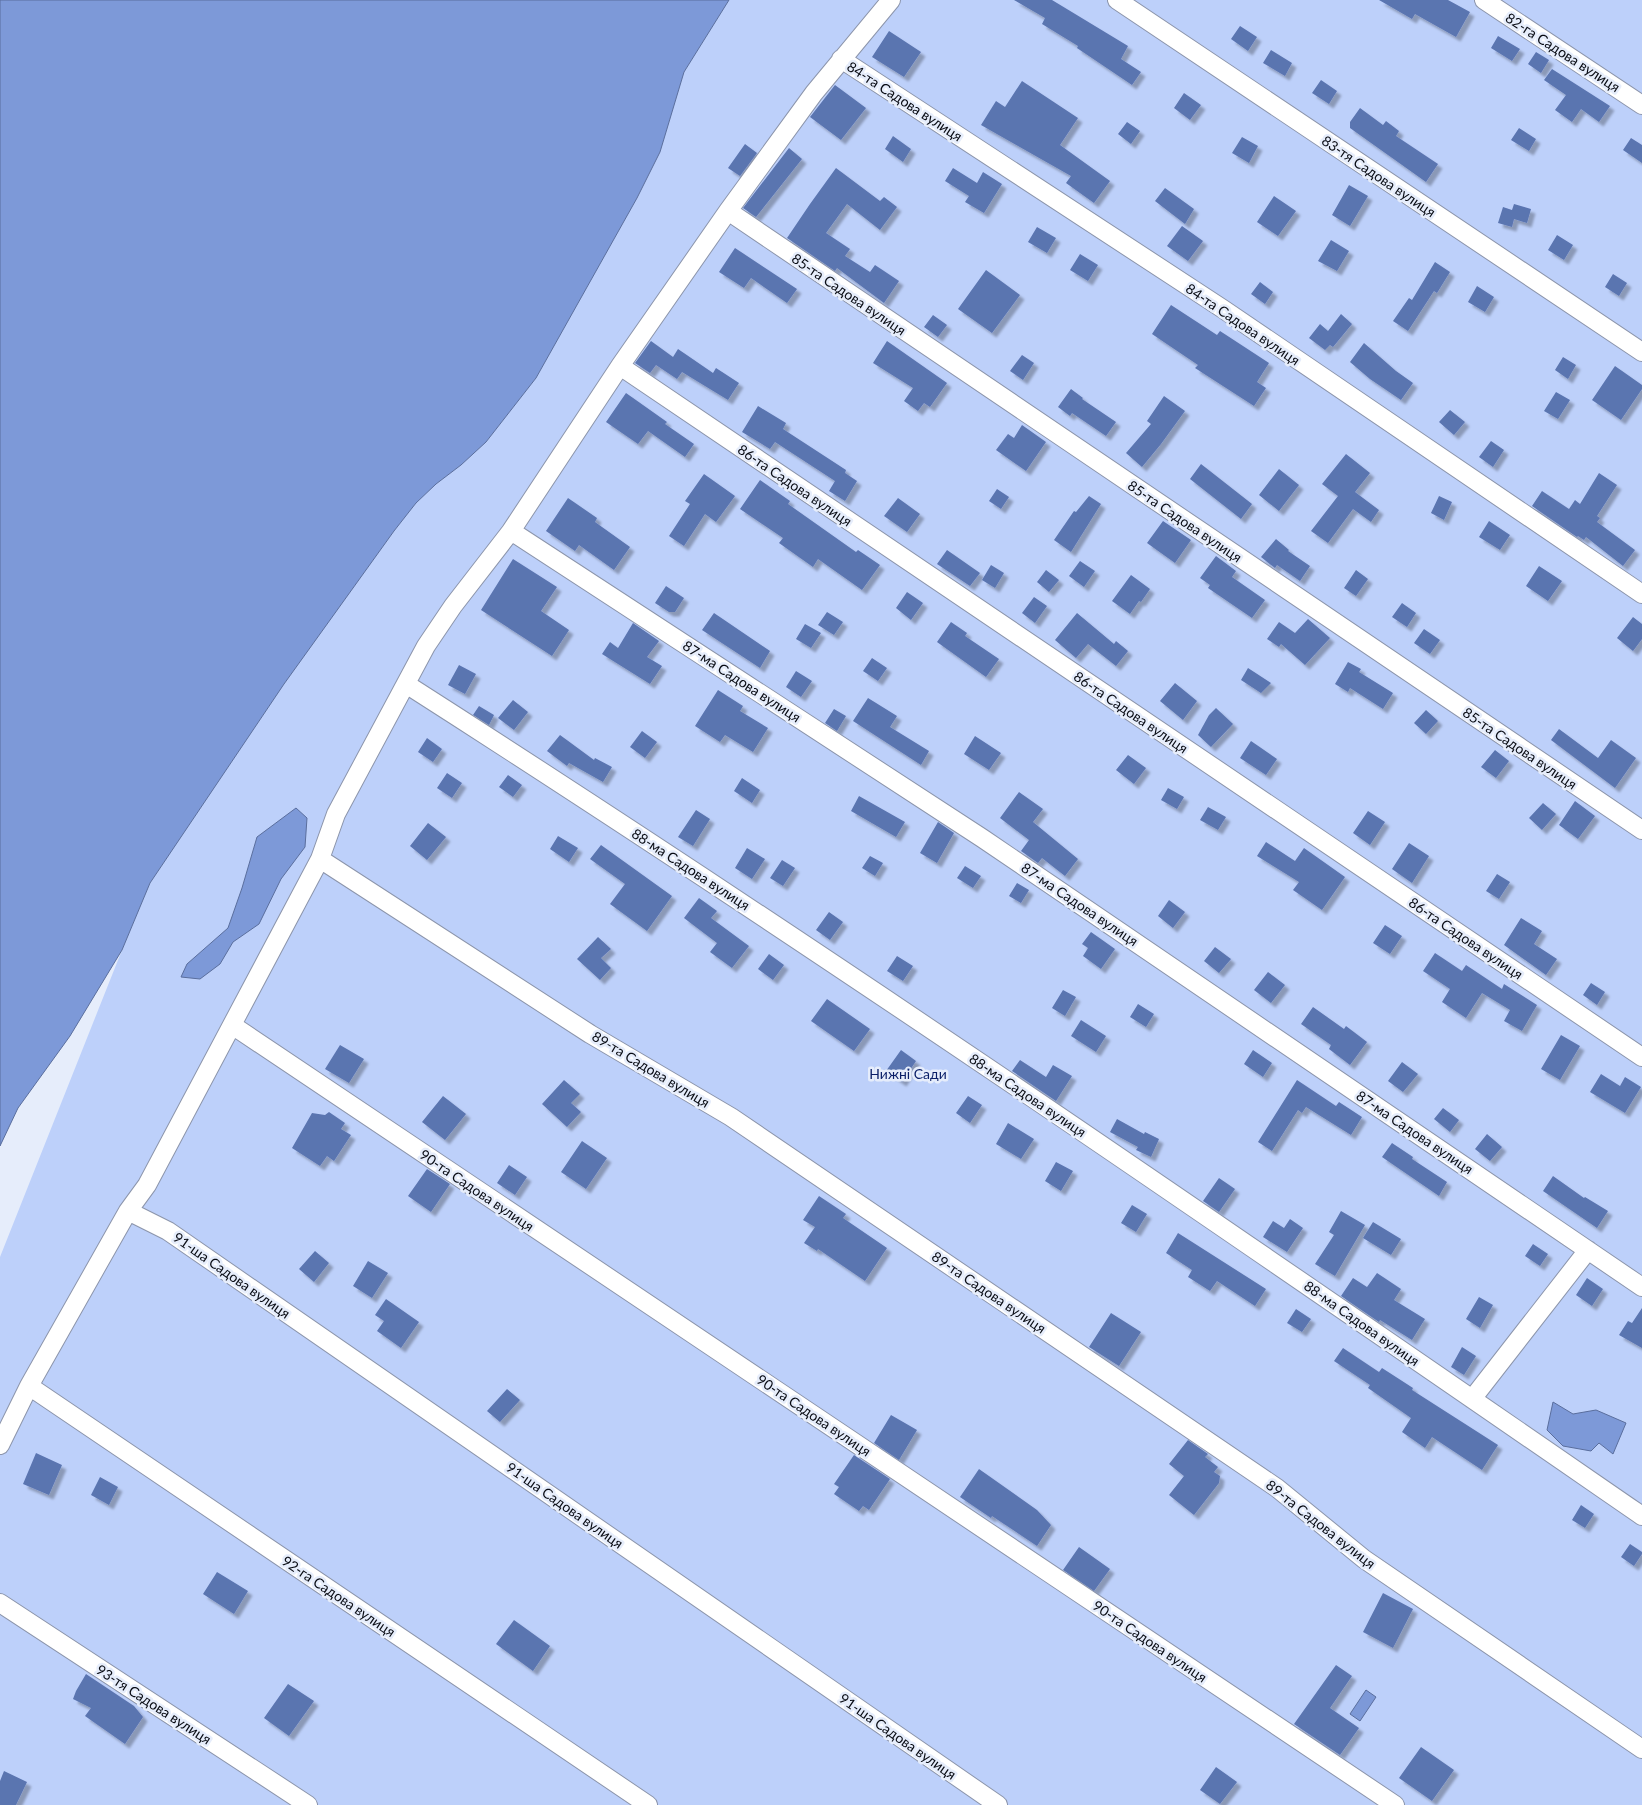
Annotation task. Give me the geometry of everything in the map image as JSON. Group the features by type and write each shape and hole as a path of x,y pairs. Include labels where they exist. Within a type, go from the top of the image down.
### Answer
{"street":[{"path":"0,1445 29,1386 128,1211 147,1185 320,859 336,814 426,646 453,606 511,531 620,366 728,211 841,59 891,0"},
{"name":"83-тя Садова вулиця","path":"1117,0 1642,352"},
{"name":"82-га Садова вулиця","path":"1484,0 1642,104"},
{"name":"84-та Садова вулиця","path":"841,59 1223,309 1642,594"},
{"name":"85-та Садова вулиця","path":"728,211 1642,830"},
{"name":"86-та Садова вулиця","path":"620,366 1642,1057"},
{"name":"87-ма Садова вулиця","path":"511,531 982,838 1642,1287"},
{"name":"88-ма Садова вулиця","path":"406,684 787,932 1273,1261 1642,1516"},
{"name":"89-та Садова вулиця","path":"320,859 590,1034 731,1117 1277,1488 1364,1559 1642,1750"},
{"name":"90-та Садова вулиця","path":"232,1025 1395,1805"},
{"name":"91-ша Садова вулиця","path":"128,1211 168,1231 998,1805"},
{"path":"1472,1399 1588,1250"},
{"name":"92-га Садова вулиця","path":"29,1386 648,1805"},
{"name":"93-тя Садова вулиця","path":"0,1603 308,1805"}],"green space":[{"name":"Нижні Сади","path":"729,0 1642,0 1642,1805 0,1805 0,1257 122,950 150,883 284,684 394,531 416,503 486,442 536,378 637,198 660,152 684,72"}],"shaded area":[{"path":"0,0 729,0 684,72 660,152 637,198 536,378 486,442 416,503 284,684 150,883 122,950 70,1036 18,1108 0,1146"},
{"path":"296,808 307,818 305,847 281,879 259,924 233,942 220,964 200,979 181,977 187,964 228,928 257,837"},
{"path":"1553,1402 1573,1414 1596,1410 1626,1423 1613,1454 1599,1443 1591,1451 1563,1446 1547,1430"},
{"path":"1366,1690 1376,1697 1360,1721 1350,1714"}],"building":[{"path":"1014,0 1052,0 1128,46 1121,59 1141,72 1132,85 1077,48 1078,46 1042,24 1045,18"},
{"path":"1379,0 1448,0 1470,12 1456,37 1415,14 1412,19"},
{"path":"1240,26 1257,37 1248,51 1231,39"},
{"path":"889,31 921,52 904,77 872,57"},
{"path":"1498,36 1520,49 1512,61 1491,48"},
{"path":"1271,50 1292,63 1285,76 1263,63"},
{"path":"1536,52 1549,60 1541,73 1528,64"},
{"path":"1552,69 1610,106 1599,122 1581,109 1572,122 1555,110 1566,95 1544,80"},
{"path":"1321,80 1337,91 1329,104 1312,93"},
{"path":"1022,81 1078,118 1060,145 1110,181 1094,203 1066,183 1071,176 981,125 996,101 1005,107"},
{"path":"835,85 866,108 841,140 810,117"},
{"path":"1184,93 1201,105 1190,120 1174,108"},
{"path":"1360,108 1383,125 1386,121 1399,131 1396,136 1438,164 1426,182 1350,128 1350,122"},
{"path":"1127,122 1140,131 1131,144 1118,134"},
{"path":"1519,128 1536,139 1529,151 1511,140"},
{"path":"893,136 911,149 903,162 885,149"},
{"path":"1242,137 1258,146 1249,163 1232,153"},
{"path":"1631,138 1642,145 1642,163 1623,150"},
{"path":"745,144 757,153 740,176 728,168"},
{"path":"789,148 802,159 756,217 743,208"},
{"path":"836,168 880,201 884,197 897,207 880,230 847,204 826,233 850,249 845,256 870,272 875,265 899,281 884,303 837,268 835,271 787,238"},
{"path":"953,168 977,183 983,172 1002,184 984,213 965,202 969,196 945,181"},
{"path":"1349,185 1368,196 1350,226 1332,215"},
{"path":"1165,188 1194,209 1185,224 1155,201"},
{"path":"1274,196 1296,211 1278,236 1257,222"},
{"path":"1514,204 1531,209 1527,223 1514,219 1512,227 1498,223 1503,207 1512,210"},
{"path":"1182,226 1203,241 1188,261 1167,246"},
{"path":"1037,227 1056,238 1047,253 1028,242"},
{"path":"1557,235 1573,245 1564,260 1548,250"},
{"path":"1331,240 1349,251 1337,271 1318,261"},
{"path":"735,248 797,289 787,303 751,278 744,288 719,272"},
{"path":"1080,254 1098,265 1088,281 1070,270"},
{"path":"1435,262 1450,272 1437,293 1434,291 1408,331 1393,321 1409,298 1412,300"},
{"path":"986,270 1020,295 992,333 958,309"},
{"path":"1613,274 1627,283 1619,296 1605,287"},
{"path":"1260,282 1273,292 1265,304 1251,294"},
{"path":"1477,286 1494,297 1485,312 1468,302"},
{"path":"1171,305 1217,335 1220,331 1269,363 1257,382 1266,388 1254,406 1195,368 1198,365 1152,334"},
{"path":"1341,314 1352,324 1333,347 1330,345 1325,350 1309,338 1320,324 1328,331"},
{"path":"933,315 947,325 938,337 924,327"},
{"path":"651,341 673,357 678,349 713,373 716,368 739,383 728,400 682,372 677,379 656,365 650,373 635,363"},
{"path":"887,341 947,383 930,407 924,403 918,411 904,401 913,388 873,363"},
{"path":"1364,343 1413,383 1401,400 1370,379 1350,362"},
{"path":"1022,355 1034,363 1023,380 1010,371"},
{"path":"1563,357 1576,365 1568,379 1555,370"},
{"path":"1615,366 1642,385 1642,389 1621,420 1592,400"},
{"path":"1071,389 1082,399 1116,422 1106,436 1072,413 1070,416 1058,407"},
{"path":"1556,392 1570,400 1558,419 1544,411"},
{"path":"626,393 694,444 685,457 648,431 638,444 606,422"},
{"path":"1164,396 1185,411 1142,467 1126,453 1151,424 1147,421"},
{"path":"758,406 786,423 783,429 846,470 845,473 857,481 845,501 829,491 835,481 775,442 770,449 742,432"},
{"path":"1450,410 1465,422 1454,435 1439,422"},
{"path":"1022,425 1046,442 1026,471 996,450 1008,434 1014,438"},
{"path":"1491,441 1504,450 1493,467 1479,457"},
{"path":"1346,454 1370,473 1355,492 1379,510 1371,522 1353,509 1328,543 1311,531 1338,496 1322,484"},
{"path":"1201,464 1252,504 1241,519 1190,479"},
{"path":"1279,469 1299,485 1279,511 1259,495"},
{"path":"1599,473 1617,485 1597,516 1600,518 1597,522 1635,550 1623,566 1586,537 1584,540 1577,537 1532,506 1542,491 1569,509 1575,500 1580,504"},
{"path":"704,474 735,496 716,522 705,514 684,546 669,536 690,504 685,501"},
{"path":"760,480 790,501 788,504 856,552 858,550 880,565 862,590 818,559 813,567 779,543 783,538 740,509"},
{"path":"997,489 1009,497 1001,509 989,501"},
{"path":"1089,496 1101,504 1071,552 1054,540 1074,511 1076,512"},
{"path":"1439,496 1452,502 1444,520 1431,513"},
{"path":"568,498 597,518 595,522 630,547 614,570 579,545 575,551 546,531"},
{"path":"898,498 920,514 907,532 884,516"},
{"path":"1163,521 1191,540 1175,563 1147,543"},
{"path":"1489,521 1510,535 1500,550 1479,537"},
{"path":"1276,539 1288,551 1310,566 1300,581 1277,565 1275,568 1261,557"},
{"path":"947,550 980,573 970,586 937,564"},
{"path":"1216,556 1236,571 1232,577 1265,600 1252,618 1208,588 1210,585 1200,578"},
{"path":"513,559 557,587 541,611 569,630 552,656 481,610"},
{"path":"1080,561 1095,571 1084,587 1069,576"},
{"path":"991,565 1004,573 995,588 982,580"},
{"path":"1539,566 1562,581 1548,601 1526,586"},
{"path":"1046,570 1059,580 1049,592 1037,582"},
{"path":"1356,570 1368,579 1356,596 1344,588"},
{"path":"1131,575 1150,589 1130,614 1112,601"},
{"path":"666,586 684,598 675,612 669,612 655,603"},
{"path":"907,592 923,603 911,620 896,608"},
{"path":"1034,597 1047,606 1035,623 1022,613"},
{"path":"1402,603 1416,613 1407,627 1392,617"},
{"path":"827,612 843,622 834,635 818,625"},
{"path":"714,613 770,651 760,668 702,630"},
{"path":"1077,613 1114,644 1116,641 1128,651 1116,666 1088,644 1076,658 1055,640"},
{"path":"1633,617 1642,624 1642,639 1633,651 1617,638"},
{"path":"1308,619 1330,638 1305,665 1281,644 1279,647 1267,639 1279,622 1295,633"},
{"path":"951,622 967,633 965,636 999,659 986,677 937,642"},
{"path":"633,623 659,641 647,657 662,666 650,684 602,654 610,642 618,648"},
{"path":"805,624 821,633 811,648 796,639"},
{"path":"1424,629 1440,640 1430,654 1414,643"},
{"path":"872,658 887,668 878,681 863,671"},
{"path":"1348,662 1361,669 1359,672 1393,693 1383,709 1350,688 1348,692 1335,684"},
{"path":"459,665 476,674 465,694 448,685"},
{"path":"1248,668 1271,683 1261,693 1241,680"},
{"path":"796,671 812,681 801,697 786,687"},
{"path":"1175,683 1197,701 1183,720 1160,701"},
{"path":"718,690 743,706 740,711 768,728 753,752 725,735 720,742 695,726"},
{"path":"868,698 897,716 890,727 929,751 921,765 853,721"},
{"path":"513,700 528,712 514,730 498,718"},
{"path":"479,706 494,715 489,725 473,715"},
{"path":"1216,708 1233,724 1211,747 1198,735 1209,715"},
{"path":"834,709 846,716 837,731 825,723"},
{"path":"1426,710 1438,721 1426,734 1414,723"},
{"path":"1559,729 1598,758 1611,740 1636,758 1615,788 1551,740"},
{"path":"642,731 657,742 645,758 630,747"},
{"path":"560,735 594,760 595,758 612,767 603,782 569,763 567,766 547,751"},
{"path":"975,736 1001,753 989,770 964,754"},
{"path":"427,738 442,749 433,762 418,752"},
{"path":"1251,741 1277,759 1266,775 1240,758"},
{"path":"1495,750 1509,761 1496,778 1481,767"},
{"path":"1128,755 1146,768 1134,784 1116,770"},
{"path":"447,773 462,783 452,798 437,788"},
{"path":"508,775 522,785 513,797 499,787"},
{"path":"742,778 760,790 752,803 734,791"},
{"path":"1168,788 1184,797 1177,809 1161,800"},
{"path":"1019,792 1043,809 1033,822 1078,859 1065,876 1042,858 1038,863 1021,851 1029,840 1000,818"},
{"path":"859,796 905,822 896,837 851,811"},
{"path":"1575,801 1595,816 1578,839 1559,825"},
{"path":"1543,803 1556,814 1542,830 1529,818"},
{"path":"1208,807 1226,817 1218,830 1200,820"},
{"path":"696,810 710,819 693,846 678,837"},
{"path":"1368,811 1385,822 1370,845 1353,833"},
{"path":"938,822 954,833 937,863 920,853"},
{"path":"428,823 446,837 427,860 410,846"},
{"path":"558,836 578,848 569,862 550,849"},
{"path":"1266,842 1295,861 1304,848 1345,877 1322,910 1293,890 1299,882 1257,856"},
{"path":"1409,843 1429,856 1412,883 1392,869"},
{"path":"601,845 672,896 647,931 610,904 625,884 590,859"},
{"path":"747,848 765,859 752,879 735,868"},
{"path":"870,856 883,863 875,876 862,868"},
{"path":"782,860 795,868 783,886 770,878"},
{"path":"965,866 981,876 973,888 957,878"},
{"path":"1497,874 1510,882 1499,899 1486,891"},
{"path":"1017,883 1029,890 1021,903 1009,896"},
{"path":"699,898 717,911 711,918 749,946 732,968 710,952 717,943 684,918"},
{"path":"1169,900 1185,912 1173,928 1158,916"},
{"path":"829,912 843,922 830,940 816,930"},
{"path":"1521,918 1542,931 1534,944 1557,959 1546,975 1504,945"},
{"path":"1385,925 1402,936 1390,954 1373,943"},
{"path":"1091,932 1115,949 1101,969 1083,956 1088,948 1082,944"},
{"path":"598,937 611,949 601,958 611,968 600,980 577,959"},
{"path":"1215,947 1231,959 1219,973 1204,961"},
{"path":"1435,953 1462,971 1466,965 1502,989 1504,984 1537,1005 1522,1031 1504,1021 1510,1010 1482,993 1466,1018 1442,1002 1450,989 1423,971"},
{"path":"769,954 784,965 773,980 758,969"},
{"path":"897,956 913,966 903,981 887,971"},
{"path":"1268,972 1285,985 1271,1003 1254,990"},
{"path":"1591,983 1605,992 1597,1005 1583,995"},
{"path":"1063,990 1076,997 1065,1016 1052,1008"},
{"path":"827,999 870,1029 854,1051 811,1021"},
{"path":"1138,1004 1154,1014 1146,1027 1130,1017"},
{"path":"1313,1007 1344,1029 1346,1026 1367,1042 1350,1065 1329,1049 1331,1045 1301,1024"},
{"path":"1081,1020 1106,1036 1096,1052 1071,1036"},
{"path":"1561,1035 1580,1046 1560,1080 1541,1069"},
{"path":"340,1045 364,1059 349,1083 325,1069"},
{"path":"901,1050 916,1061 902,1082 886,1071"},
{"path":"1253,1050 1272,1063 1263,1077 1244,1064"},
{"path":"1020,1060 1046,1077 1053,1065 1072,1076 1056,1101 1012,1071"},
{"path":"1402,1062 1418,1074 1403,1092 1388,1081"},
{"path":"1601,1074 1620,1086 1625,1077 1641,1087 1625,1113 1590,1092"},
{"path":"564,1080 580,1094 571,1103 581,1112 567,1127 542,1104"},
{"path":"1297,1080 1336,1106 1339,1102 1362,1117 1351,1135 1306,1107 1302,1113 1298,1110 1272,1151 1258,1142"},
{"path":"443,1096 466,1114 445,1140 422,1122"},
{"path":"968,1096 982,1105 970,1123 956,1113"},
{"path":"1443,1108 1459,1120 1450,1132 1434,1119"},
{"path":"329,1112 345,1123 341,1129 351,1135 334,1161 327,1156 320,1166 292,1148 312,1113 325,1115"},
{"path":"1117,1119 1144,1134 1145,1132 1159,1139 1151,1157 1136,1150 1138,1147 1110,1132"},
{"path":"1008,1123 1034,1139 1021,1159 996,1144"},
{"path":"1487,1134 1502,1147 1490,1161 1475,1149"},
{"path":"582,1141 607,1158 586,1189 561,1172"},
{"path":"1392,1143 1447,1182 1439,1196 1382,1157"},
{"path":"1056,1162 1073,1171 1061,1191 1045,1181"},
{"path":"509,1165 527,1177 515,1195 497,1183"},
{"path":"427,1169 450,1184 431,1212 408,1196"},
{"path":"1553,1176 1584,1198 1608,1211 1597,1228 1543,1191"},
{"path":"1219,1178 1235,1189 1219,1212 1203,1201"},
{"path":"819,1196 846,1214 843,1218 887,1248 865,1281 818,1249 817,1251 804,1243 815,1227 803,1220"},
{"path":"1132,1205 1147,1214 1136,1232 1121,1223"},
{"path":"1341,1211 1365,1225 1335,1276 1315,1264 1334,1235 1329,1232"},
{"path":"1290,1219 1303,1228 1287,1252 1263,1237 1273,1221 1284,1228"},
{"path":"1373,1222 1401,1239 1391,1255 1363,1238"},
{"path":"1178,1233 1266,1289 1255,1306 1217,1281 1210,1291 1188,1277 1192,1270 1166,1253"},
{"path":"1533,1244 1548,1254 1540,1266 1525,1256"},
{"path":"315,1251 329,1263 314,1282 299,1269"},
{"path":"368,1261 388,1273 372,1298 353,1286"},
{"path":"1377,1273 1401,1289 1394,1300 1425,1319 1412,1340 1380,1320 1379,1322 1341,1296 1353,1278 1367,1287"},
{"path":"1587,1278 1603,1289 1592,1306 1576,1295"},
{"path":"1479,1297 1493,1305 1480,1328 1466,1319"},
{"path":"386,1299 419,1322 401,1348 377,1331 384,1321 375,1315"},
{"path":"1642,1308 1642,1348 1619,1335 1628,1321 1632,1323"},
{"path":"1296,1309 1311,1319 1302,1332 1287,1323"},
{"path":"1111,1313 1141,1332 1119,1366 1089,1347"},
{"path":"1462,1347 1476,1356 1464,1375 1451,1367"},
{"path":"1343,1348 1379,1372 1382,1368 1413,1388 1412,1390 1498,1445 1482,1470 1432,1437 1425,1448 1402,1432 1411,1418 1368,1388 1370,1385 1334,1361"},
{"path":"507,1389 520,1400 500,1422 487,1411"},
{"path":"891,1415 917,1430 899,1460 874,1443"},
{"path":"1188,1440 1208,1454 1205,1457 1218,1467 1214,1472 1220,1476 1219,1483 1194,1515 1169,1495 1184,1476 1169,1464"},
{"path":"36,1453 62,1465 49,1495 23,1484"},
{"path":"854,1455 890,1479 869,1510 863,1506 859,1511 834,1494 839,1487 834,1484"},
{"path":"979,1469 1037,1510 1051,1525 1037,1546 960,1497"},
{"path":"100,1477 118,1487 109,1505 91,1495"},
{"path":"1581,1505 1594,1514 1585,1528 1572,1520"},
{"path":"1630,1544 1642,1552 1634,1566 1621,1557"},
{"path":"1079,1547 1110,1569 1094,1591 1063,1570"},
{"path":"217,1572 248,1591 234,1614 203,1594"},
{"path":"1383,1593 1413,1609 1393,1648 1363,1632"},
{"path":"514,1620 550,1646 533,1671 496,1644"},
{"path":"1336,1665 1352,1676 1330,1708 1359,1728 1340,1755 1294,1724"},
{"path":"86,1674 134,1706 143,1717 125,1744 85,1716 91,1708 73,1699"},
{"path":"288,1684 314,1701 289,1736 264,1718"},
{"path":"1421,1747 1454,1770 1432,1801 1399,1778"},
{"path":"1216,1767 1237,1782 1220,1804 1200,1790"},
{"path":"4,1771 27,1782 16,1805 0,1805 0,1781"}]}
